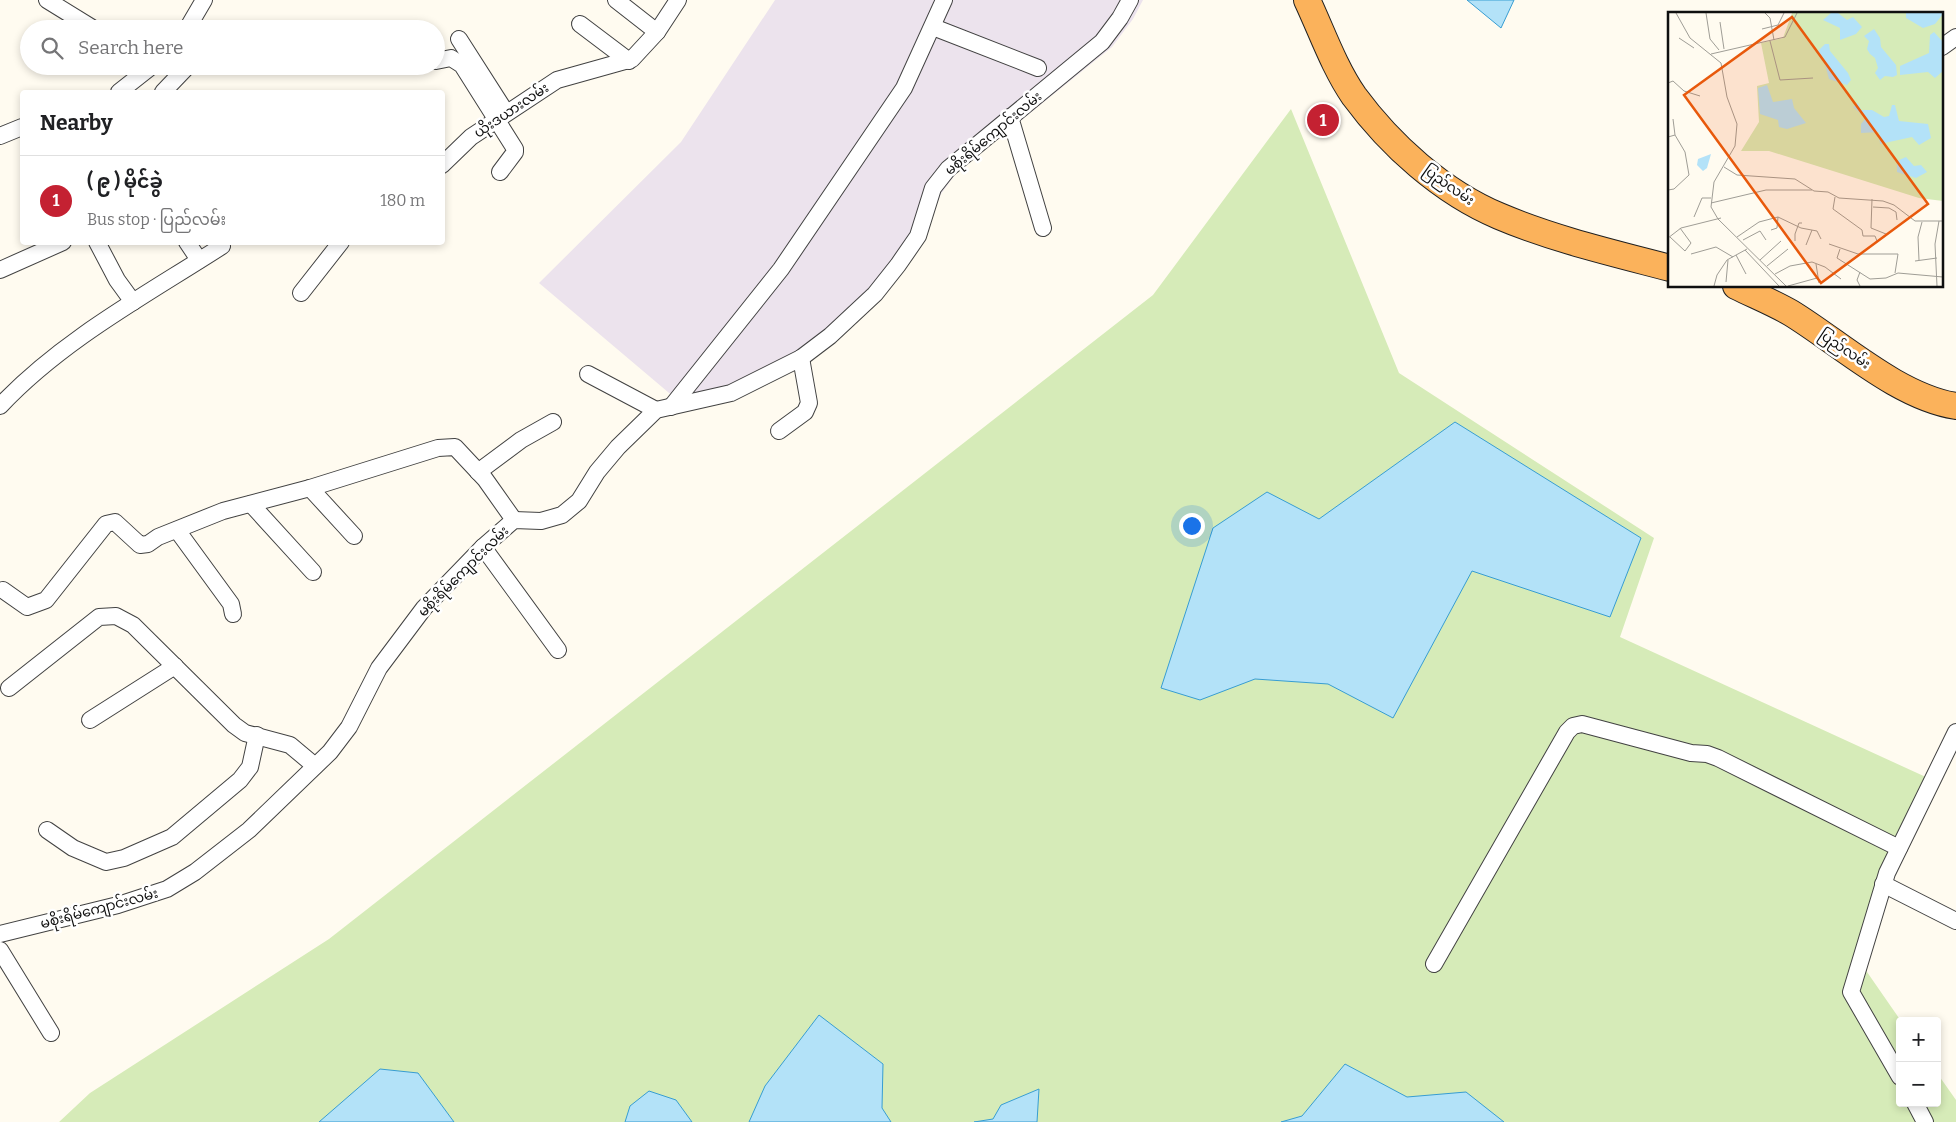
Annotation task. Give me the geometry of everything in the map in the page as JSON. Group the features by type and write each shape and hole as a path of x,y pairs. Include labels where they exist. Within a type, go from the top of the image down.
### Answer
{"highway":[{"name":"ပြည်လမ်း","path":"1308,0 1338,67 1353,95 1407,155 1442,182 1470,201 1515,223 1668,267"},
{"name":"ပြည်လမ်း","path":"1740,288 1790,312 1883,375 1929,398 1956,406"}],"street":[{"path":"47,0 79,20"},
{"path":"192,20 204,0"},
{"path":"616,0 657,32"},
{"path":"580,24 629,61 657,32 678,0"},
{"path":"588,374 664,409 781,269 904,88 944,0"},
{"name":"မစိုးရိမ်ကျောင်းလမ်း","path":"0,934 118,904 168,889 195,872 249,830 330,752 349,727 379,668 424,608 483,548 514,520 541,521 562,514 574,506 597,472 618,447 664,409 731,393 801,358 830,336 875,294 918,236 933,188 948,168 1102,42 1120,18 1130,0"},
{"path":"933,27 1038,68"},
{"path":"1944,46 1956,37"},
{"path":"459,39 502,116 515,152 500,172"},
{"path":"445,59 451,58 462,65 502,116"},
{"name":"ယိုးဒယားလမ်း","path":"445,162 471,136 557,80 629,61"},
{"path":"122,90 141,75"},
{"path":"165,90 179,75"},
{"path":"1010,117 1044,228"},
{"path":"0,136 20,128"},
{"path":"0,270 56,245"},
{"path":"99,245 133,302"},
{"path":"189,245 199,260"},
{"path":"301,293 339,245"},
{"path":"0,406 54,357 133,302 222,246"},
{"path":"779,431 805,412 809,403 801,358"},
{"path":"478,472 521,440 553,422"},
{"path":"3,590 27,607 46,600 106,524 115,522 140,545 148,544 158,537 223,511 310,488 438,448 456,447 478,472 514,520"},
{"path":"310,488 354,536"},
{"path":"251,504 314,572"},
{"path":"177,530 231,604 233,614"},
{"path":"483,548 558,650"},
{"path":"9,688 104,616 116,616 133,625 234,725 245,732 290,745 315,766"},
{"path":"90,720 174,666"},
{"path":"1434,964 1573,726 1582,724 1691,753 1707,754 1718,758 1899,848"},
{"path":"1896,1070 1851,992 1883,884 1956,732"},
{"path":"47,830 73,848 106,862 124,858 172,837 240,780 250,768 257,735"},
{"path":"1883,884 1956,921"},
{"path":"0,950 51,1033"},
{"path":"1917,1107 1926,1122"}],"shaded area":[{"path":"775,0 1143,0 1133,19 1112,47 957,172 941,194 924,234 834,335 688,409 539,283 681,142"}],"green space":[{"path":"1291,109 1399,373 1654,538 1620,637 1928,778 1858,959 1898,1017 1896,1017 1896,1107 1941,1107 1941,1079 1956,1100 1956,1122 59,1122 90,1093 329,939 1153,295"}],"water":[{"path":"1467,0 1514,0 1501,28"},
{"path":"1455,422 1641,538 1610,617 1472,571 1393,718 1328,684 1255,679 1200,700 1161,688 1213,528 1267,492 1319,519"},
{"path":"819,1015 883,1064 882,1108 891,1122 749,1122 765,1086"},
{"path":"1345,1064 1407,1097 1466,1092 1504,1122 1281,1122 1302,1116"},
{"path":"380,1069 418,1073 454,1122 319,1122"},
{"path":"1039,1089 1037,1122 974,1122 993,1119 1001,1105"},
{"path":"649,1091 676,1100 692,1122 625,1122 630,1106"}],"place":[{"name":"( ၉ ) မိုင်ခွဲ","path":"1323,120"}]}
